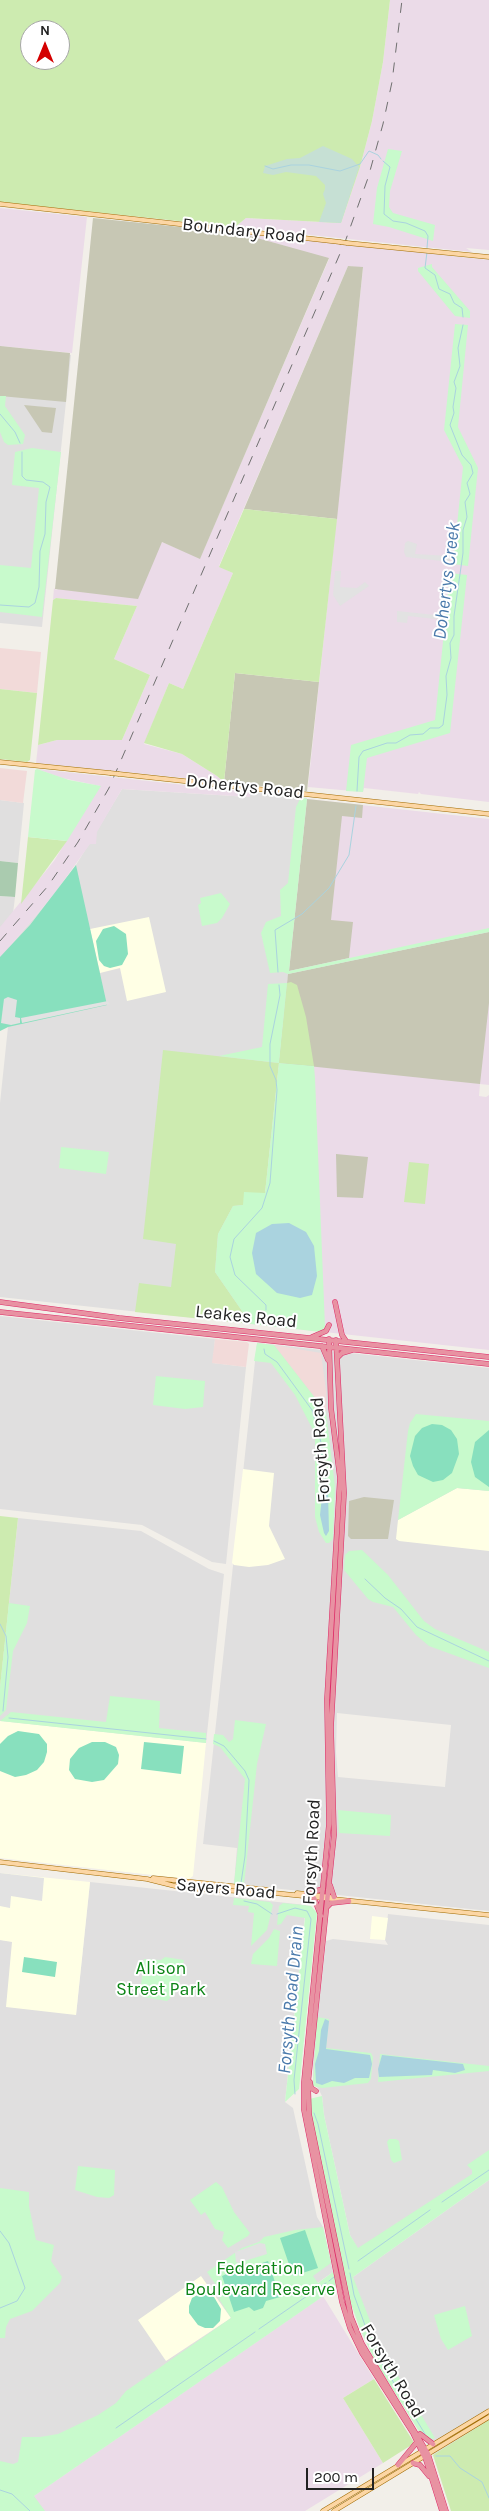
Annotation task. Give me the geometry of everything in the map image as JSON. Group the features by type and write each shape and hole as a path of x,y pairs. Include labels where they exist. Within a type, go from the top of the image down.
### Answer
{"highway":[{"name":"Leakes Road","path":"0,1302 119,1318 489,1357"},
{"path":"335,1302 342,1335 346,1341"},
{"name":"Leakes Road","path":"0,1312 489,1364"},
{"path":"311,1337 326,1331 329,1325"},
{"name":"Forsyth Road","path":"329,1339 331,1408 340,1478 329,1726 331,1835 329,1876 322,1917 303,2100 307,2130 349,2320 362,2353 426,2455 446,2511"},
{"name":"Forsyth Road","path":"330,1700 344,1496 336,1340"},
{"path":"322,1346 330,1367"},
{"path":"412,1348 419,1356"},
{"path":"337,1360 342,1353 358,1349"},
{"name":"Forsyth Road","path":"331,1835 323,1889 327,1907 308,2096 310,2121 341,2289"},
{"path":"329,1876 334,1897"},
{"path":"306,1894 323,1889"},
{"path":"314,1898 322,1917"},
{"path":"327,1907 332,1903 349,1901"},
{"path":"310,2063 311,2086 316,2091"},
{"name":"Forsyth Road","path":"349,2320 412,2423 423,2450"},
{"path":"412,2423 422,2437 432,2444"},
{"path":"398,2465 417,2442"},
{"name":"Forsyth Road","path":"426,2455 442,2511"},
{"path":"413,2463 422,2467 433,2482"}],"main road":[{"name":"Boundary Road","path":"0,204 347,243 489,256"},
{"name":"Dohertys Road","path":"0,762 489,814"},
{"name":"Sayers Road","path":"0,1862 147,1879 194,1889 306,1894 349,1901 468,1912"},
{"name":"Sayers Road","path":"45,1867 128,1875 314,1898 334,1897 489,1915"},
{"path":"128,1875 147,1879"},
{"path":"194,1889 195,1883"},
{"path":"334,2511 426,2455 487,2415 489,2411"},
{"path":"323,2511 432,2444 487,2415"}],"shaded area":[{"path":"390,0 489,0 489,250 466,248 472,252 235,227 246,218 341,223 360,167 372,121 383,62"},
{"path":"323,146 352,159 359,167 341,223 319,222 326,203 323,194 325,185 316,176 286,172 273,175 263,173 265,166 287,159 300,158"},
{"path":"0,208 87,217 72,353 0,346"},
{"path":"93,218 239,233 329,258 200,559 162,542 138,599 55,589"},
{"path":"239,233 489,260 489,802 421,794 419,792 418,794 364,788 363,792 308,787 363,268 348,266 219,566 233,573 183,689 169,683 144,744 182,754 224,782 36,763 38,745 57,740 122,740 150,675 114,659 137,606 56,598 53,600 54,588 56,590 162,542 200,558 329,259"},
{"path":"348,266 363,267 337,519 244,509"},
{"path":"0,346 71,355 42,627 0,623"},
{"path":"0,346 70,353 66,402 0,396"},
{"path":"24,405 56,408 52,433 42,432"},
{"path":"408,541 417,544 415,554 450,556 450,562 406,557 404,552 405,543"},
{"path":"335,571 341,571 340,587 357,588 365,582 369,586 340,606 333,595"},
{"path":"397,611 445,616 445,620 408,616 407,623 397,622"},
{"path":"0,648 41,652 37,693 0,689"},
{"path":"235,673 319,682 307,791 224,782"},
{"path":"0,768 27,771 23,803 0,800"},
{"path":"37,769 250,792 250,797 122,789 97,832 96,844 90,844 55,893 0,958 0,927 54,861 100,786 62,778"},
{"path":"122,789 249,797 250,792 307,798 251,1324 0,1297 0,1103 8,1027 0,1031 0,896 15,897 9,947 76,865"},
{"path":"307,799 489,819 489,1085 480,1084 479,1096 486,1097 489,1095 489,1350 251,1324"},
{"path":"307,799 363,805 362,818 342,816 331,920 353,922 349,958 289,971"},
{"path":"0,800 24,803 18,863 0,861"},
{"path":"0,861 18,863 15,897 0,896"},
{"path":"149,917 166,992 127,1001 120,968 100,973 90,929"},
{"path":"489,932 489,1003 480,1084 279,1063 288,974"},
{"path":"8,997 17,1000 15,1017 20,1018 20,1023 11,1025 1,1023 4,999"},
{"path":"108,1001 110,1004 22,1023 21,1018"},
{"path":"336,1154 368,1157 363,1198 337,1197"},
{"path":"0,1316 215,1339 213,1363 246,1367 226,1564 212,1562 142,1525 0,1509"},
{"path":"215,1339 247,1342 249,1344 246,1367 212,1363"},
{"path":"257,1343 489,1368 489,1911 234,1884 237,1848 203,1844","holes":["337,1713 451,1725 445,1787 338,1777 336,1752"]},
{"path":"274,1345 321,1353 326,1391 326,1412"},
{"path":"243,1469 274,1473 269,1526 285,1559 268,1565 249,1567 232,1563"},
{"path":"457,1488 489,1491 489,1551 399,1541 396,1539 398,1520"},
{"path":"364,1497 394,1500 388,1539 351,1539 348,1536 349,1501"},
{"path":"18,1518 141,1531 209,1569 224,1574 206,1743 0,1721 0,1688"},
{"path":"0,1721 206,1743 193,1876 189,1879 0,1858"},
{"path":"0,1873 90,1882 76,2015 6,2007 12,1942 0,1940"},
{"path":"0,1873 44,1878 42,1901 11,1896 10,1908 0,1906"},
{"path":"90,1882 306,1905 285,2102 293,2108 317,2217 323,2227 333,2272 252,2329 0,2490 0,1940 12,1941 76,2015"},
{"path":"388,1914 489,1925 489,2164 360,2253 350,2235 324,2115 322,2096 318,2088 313,2084 313,2057 326,1941 333,1939 388,1945 385,1940"},
{"path":"372,1916 388,1918 385,1940 370,1939"},
{"path":"489,2180 489,2420 434,2455 374,2359 359,2326 353,2277"},
{"path":"260,2243 265,2244 267,2254 236,2262 235,2252"},
{"path":"201,2276 231,2318 166,2361 138,2320"},
{"path":"323,2296 374,2379 343,2398 383,2463 305,2511 12,2511"}],"green space":[{"path":"0,0 390,0 383,62 372,121 360,167 341,223 246,218 235,227 0,202"},
{"path":"388,149 402,151 390,191 389,207 393,213 435,225 433,241 373,224 377,188"},
{"path":"432,264 432,267 470,311 470,318 455,316 418,271 418,268"},
{"path":"455,324 468,325 458,427 478,468 468,566 453,564 463,467 444,430"},
{"path":"0,396 6,396 5,406 25,435 23,444 8,445 4,442 0,432"},
{"path":"32,448 61,452 42,617 0,612 0,565 31,568 39,488 12,485 15,452"},
{"path":"244,509 337,519 319,682 235,673 224,782 182,754 144,743 169,683 183,689 233,573 219,567"},
{"path":"450,573 467,575 450,733 367,758 363,792 346,791 351,745 435,720"},
{"path":"56,598 137,606 114,659 150,675 122,740 57,740 38,745 53,600"},
{"path":"0,689 37,693 30,760 27,762 0,759"},
{"path":"37,769 69,780 101,786 67,841 28,837 35,770"},
{"path":"301,797 307,799 289,971 489,928 489,932 288,974 283,972 270,973 261,933 266,922 281,916 280,890 288,883 296,807"},
{"path":"28,837 67,841 21,904"},
{"path":"76,865 107,1005 8,1027 0,1031 0,957 30,925"},
{"path":"221,893 230,904 222,918 217,923 202,926 198,905 201,903 200,898"},
{"path":"114,926 126,934 128,954 122,965 110,968 104,966 99,960 96,941 103,929"},
{"path":"291,982 297,985 306,1017 314,1066 279,1063 287,983"},
{"path":"287,983 279,1063 219,1056 262,1047 268,984"},
{"path":"163,1050 279,1063 265,1193 243,1205 233,1206 218,1234 215,1272 251,1324 135,1312 139,1283 171,1287 176,1244 143,1239"},
{"path":"279,1063 314,1066 325,1327 321,1332 251,1324 215,1272 218,1234 233,1206 243,1205 244,1192 265,1193"},
{"path":"61,1147 109,1152 106,1174 59,1168"},
{"path":"409,1162 429,1164 425,1204 404,1202"},
{"path":"257,1343 274,1345 326,1412 335,1486 333,1539 329,1543 326,1543 319,1532 315,1517 315,1434 295,1395 271,1363 254,1361"},
{"path":"156,1376 205,1381 203,1407 185,1409 153,1405"},
{"path":"416,1414 489,1421 489,1491 457,1488 398,1520 408,1431 410,1423"},
{"path":"432,1424 442,1425 451,1430 457,1439 459,1454 452,1473 443,1480 433,1482 418,1475 410,1456 415,1436 422,1428"},
{"path":"489,1430 489,1487 475,1477 471,1462 475,1442"},
{"path":"0,1516 18,1518 0,1688"},
{"path":"362,1550 388,1575 424,1621 435,1629 489,1652 489,1668 429,1646 416,1635 393,1607 368,1599 344,1570 345,1555 349,1551"},
{"path":"9,1603 30,1606 27,1623 13,1651 6,1710 0,1716 0,1688"},
{"path":"110,1696 160,1701 159,1728 206,1733 206,1743 0,1721 11,1712 106,1722"},
{"path":"235,1720 266,1724 257,1764 244,1885 234,1884 245,1779 220,1747 213,1744 214,1734 223,1735 229,1742 233,1739"},
{"path":"18,1731 39,1734 47,1744 47,1752 44,1762 37,1770 15,1777 0,1771 0,1744 8,1736"},
{"path":"92,1742 105,1742 116,1747 119,1755 118,1764 104,1780 92,1782 75,1779 69,1770 70,1759 79,1748"},
{"path":"144,1742 184,1746 181,1774 141,1769"},
{"path":"338,1810 391,1815 390,1836 339,1833"},
{"path":"234,1898 270,1902 273,1905 267,1930 251,1946 254,1913 248,1912 249,1906 233,1905"},
{"path":"283,1903 311,1906 317,1913 299,2089 285,2102 305,1918 287,1915 281,1924 277,1925 279,1906"},
{"path":"274,1929 280,1931 277,1966 251,1964 253,1954 269,1938"},
{"path":"24,1957 57,1962 55,1977 22,1972"},
{"name":"Alison Street Park","path":"165,1957 184,1960 177,1991 167,2001 143,1997 140,1994 144,1959 161,1960"},
{"path":"317,2017 329,2019 326,2048 371,2053 373,2057 371,2079 368,2083 322,2088 313,2086"},
{"path":"380,2054 489,2066 489,2071 378,2082"},
{"path":"322,2096 324,2115 350,2235 358,2248 472,2174 472,2170 467,2165 489,2150 489,2180 353,2277 379,2344 435,2438 432,2439 422,2436 374,2359 359,2326 343,2282 312,2127 309,2099"},
{"path":"389,2139 399,2141 402,2160 394,2163 391,2160 387,2142"},
{"path":"78,2166 115,2170 114,2195 109,2198 97,2197 75,2190"},
{"path":"216,2182 222,2187 234,2212 250,2233 228,2248 222,2240 224,2232 215,2229 205,2212 201,2215 190,2200"},
{"path":"0,2188 29,2192 29,2206 36,2240 54,2245 51,2261 62,2277 60,2283 32,2311 10,2319 6,2327 5,2338 0,2338"},
{"name":"Federation Boulevard Reserve","path":"323,2227 331,2263 313,2276 318,2283 333,2272 338,2286 34,2496 45,2511 0,2511 0,2461 13,2464 18,2462 22,2437 58,2434 98,2415 116,2403 126,2391 231,2318 219,2299 222,2294 207,2272 242,2248 259,2242 264,2237 295,2230"},
{"path":"305,2230 318,2268 293,2276 280,2238"},
{"name":"Federation Boulevard Reserve","path":"268,2261 280,2297 266,2301 263,2308 254,2311 249,2307 234,2312 222,2276 248,2265 253,2266"},
{"path":"201,2293 214,2297 221,2309 220,2321 213,2328 205,2328 198,2325 189,2313 192,2298"},
{"path":"465,2306 472,2336 448,2350 441,2339 434,2315"},
{"path":"374,2379 413,2441 413,2444 383,2463 343,2398"},
{"path":"489,2420 489,2511 451,2511 433,2455"}],"water":[{"path":"289,1223 306,1232 314,1246 317,1276 312,1295 300,1298 277,1293 256,1274 252,1253 256,1233 272,1224"},
{"path":"323,1488 326,1488 328,1492 329,1531 326,1536 320,1515"},
{"path":"325,2019 329,2021 326,2049 370,2055 372,2064 369,2078 355,2078 344,2083 332,2081 322,2085 316,2083 315,2064 319,2051 321,2030"},
{"path":"382,2055 463,2064 465,2070 455,2073 433,2070 432,2075 379,2077 378,2069"}],"waterway":[{"name":"Dohertys Creek","path":"265,166 273,169 291,165 309,165 340,171 360,164 369,151 378,155 381,159"},
{"name":"Dohertys Creek","path":"383,161 390,167 385,186 384,214 393,221 406,223 425,231 428,236 427,248"},
{"name":"Dohertys Creek","path":"427,252 425,268 435,275 439,289 450,294 454,303 462,308 463,317"},
{"name":"Dohertys Creek","path":"357,791 359,757 363,751 387,743 396,743 410,735 423,734 430,728 439,728 443,725 447,695 446,676 451,658 450,643 454,635 454,616 463,553 463,530 467,517 465,502 470,494 467,483 473,473 471,465 462,455 450,425 454,413 456,388 454,382 460,366 458,348 463,325"},
{"path":"0,414 15,432 20,443"},
{"name":"Forsyth Road Drain","path":"0,605 29,607 35,603 39,587 40,551 45,534 46,502 50,487 43,482 26,480 22,476 22,452"},
{"name":"Dohertys Creek","path":"278,972 275,930 302,914 329,888 349,855 356,806"},
{"name":"Dohertys Creek","path":"266,1310 266,1305 235,1275 230,1257 234,1239 262,1208 270,1183 277,1090 276,1080 270,1066 270,1044 280,995 279,985"},
{"name":"Dohertys Creek","path":"264,1349 265,1354 277,1362 312,1410 322,1446 322,1462 325,1469 326,1487"},
{"name":"Dohertys Creek","path":"365,1579 385,1598 401,1609 417,1627 489,1661"},
{"name":"Forsyth Road Drain","path":"0,1624 6,1636 8,1657 3,1711"},
{"name":"Forsyth Road Drain","path":"9,1718 206,1739"},
{"name":"Forsyth Road Drain","path":"214,1741 224,1746 245,1771 249,1780 245,1856 241,1883"},
{"name":"Forsyth Road Drain","path":"244,1901 257,1904 272,1914"},
{"name":"Forsyth Road Drain","path":"277,1914 295,1908 307,1911 311,1919 294,2080 295,2094"},
{"name":"Forsyth Road Drain","path":"314,2113 349,2269"},
{"path":"442,2202 489,2170"},
{"path":"358,2261 430,2210"},
{"path":"0,2231 9,2243 25,2288 17,2301 0,2308"},
{"name":"Forsyth Road Drain","path":"350,2273 354,2295 370,2339 383,2365 425,2434"},
{"path":"329,2281 334,2277"},
{"path":"259,2329 326,2283"},
{"path":"116,2428 255,2332"},
{"name":"Forsyth Road Drain","path":"436,2456 450,2456 460,2468 482,2482 489,2498"},
{"path":"0,2490 12,2494 30,2511"}],"railway":[{"path":"0,941 48,886 78,842 109,788 345,242 368,178 383,124 392,82 402,0"}]}
